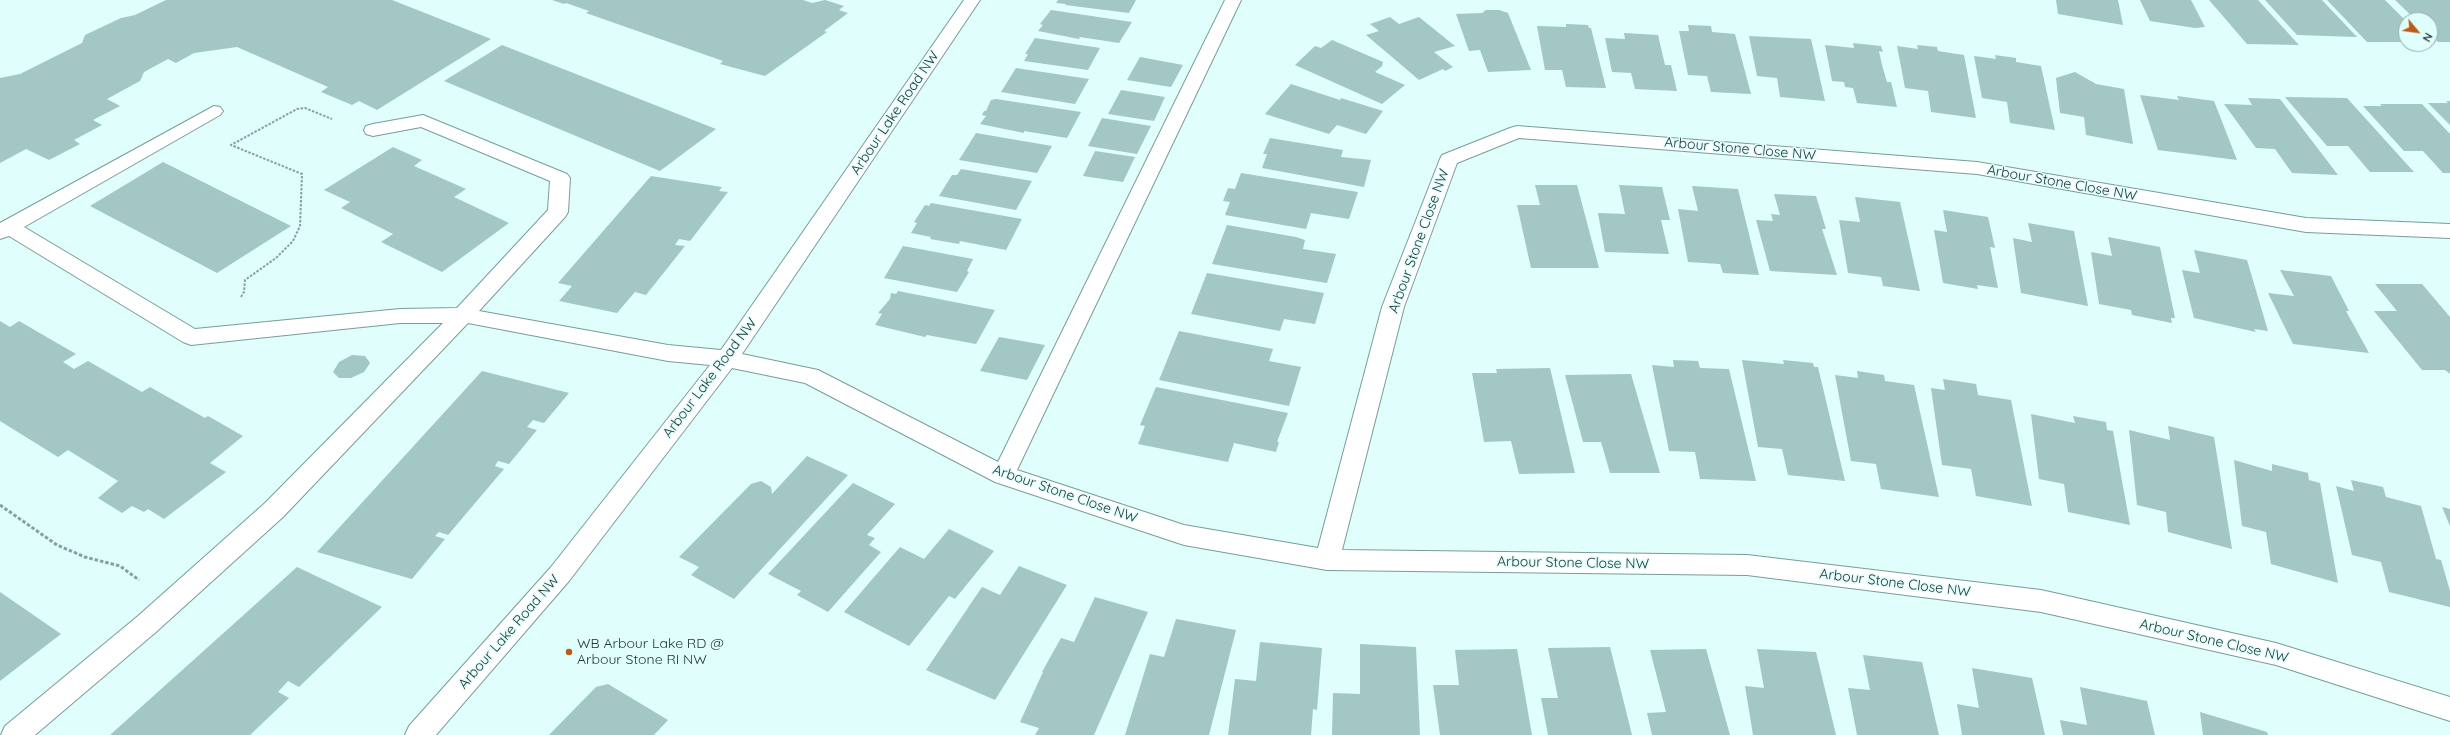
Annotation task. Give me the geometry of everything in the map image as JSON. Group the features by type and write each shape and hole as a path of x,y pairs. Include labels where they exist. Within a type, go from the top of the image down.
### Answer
{"street":[{"name":"Arbour Lake Road NW","path":"419,735 560,574 727,359 972,0"},
{"path":"1003,475 1233,0"},
{"path":"4,230 214,111"},
{"path":"15,735 142,629 274,510 463,315 558,212 560,178 423,121 373,130"},
{"name":"Arbour Stone Close NW","path":"1327,560 1394,307 1449,159 1517,132 1977,168 2306,225 2450,232"},
{"name":"Arbour Stone Close NW","path":"4,230 191,337 217,336 400,316 463,315 668,353 727,359 810,376 1003,475 1184,535 1327,560 1747,565 2041,600 2276,654 2450,709"}],"path":[{"path":"244,292 245,280 276,258 293,241 300,226 302,174 231,145 297,109 305,108 332,119"},
{"path":"0,505 57,545 85,557 120,566 149,587 174,599"}],"building":[{"path":"166,0 392,0 491,39 377,110 359,101 352,105 321,92 328,87 237,47 194,53 176,63 168,59 144,72 140,81 107,99 120,106 93,120 102,125 74,140 80,144 49,160 26,149 0,163 0,78 20,74 82,43 85,35 121,18 135,15"},
{"path":"552,0 803,0 812,3 825,0 844,6 839,10 848,13 824,31 827,32 765,76 720,64 723,61 586,13 589,11"},
{"path":"1058,0 1136,0 1129,13 1065,5 1066,4 1056,3"},
{"path":"2056,0 2118,0 2123,25 2058,14"},
{"path":"2140,0 2191,0 2205,27 2195,28 2150,21"},
{"path":"2209,0 2258,0 2299,45 2247,44"},
{"path":"2265,0 2322,0 2357,37 2297,35"},
{"path":"2327,0 2385,0 2398,13 2398,42 2367,42"},
{"path":"2395,0 2450,0 2450,42 2438,42 2438,12 2408,12"},
{"path":"1051,10 1132,22 1119,43 1080,37 1079,39 1038,31 1043,25 1040,24"},
{"path":"1486,10 1499,10 1508,13 1531,70 1488,72 1480,50 1469,51 1456,14 1482,13"},
{"path":"1390,17 1399,24 1419,17 1455,46 1434,52 1453,67 1445,71 1443,69 1419,80 1366,35 1379,31 1370,24"},
{"path":"1566,24 1588,25 1589,28 1591,28 1606,88 1566,87 1562,70 1545,70 1537,26 1566,27"},
{"path":"1688,25 1711,26 1712,32 1735,34 1751,94 1711,92 1707,76 1688,75 1679,31 1689,31"},
{"path":"1624,33 1658,35 1665,65 1671,65 1677,91 1635,89 1631,73 1612,72 1605,38 1625,39"},
{"path":"1749,36 1811,39 1825,101 1780,97 1777,78 1757,76"},
{"path":"1035,38 1100,48 1088,70 1024,61 1028,54 1025,54"},
{"path":"1332,40 1383,62 1382,66 1375,72 1405,85 1382,104 1295,65 1315,46 1321,48"},
{"path":"1853,43 1881,46 1883,52 1879,51 1882,65 1887,82 1891,82 1897,107 1857,103 1853,88 1845,87 1844,82 1832,81 1825,45 1854,48"},
{"path":"502,45 716,129 660,171 444,81"},
{"path":"1917,45 1937,47 1938,51 1964,55 1976,118 1931,112 1928,91 1905,88 1897,46 1918,49"},
{"path":"1995,55 2016,58 2016,62 2041,66 2055,130 2010,123 2007,102 1982,98 1974,56 1996,59"},
{"path":"1140,57 1183,65 1171,87 1127,80"},
{"path":"1016,68 1089,79 1075,104 1001,92"},
{"path":"2075,72 2096,84 2124,89 2133,144 2086,135 2084,117 2060,113 2056,78"},
{"path":"1291,84 1340,100 1341,98 1383,111 1366,134 1337,125 1329,134 1265,114"},
{"path":"1121,90 1165,97 1154,121 1108,114"},
{"path":"2140,95 2179,100 2177,96 2214,101 2237,160 2158,150"},
{"path":"2285,97 2347,98 2414,172 2370,172 2348,146 2327,146"},
{"path":"2248,98 2280,99 2338,175 2292,173 2275,149 2256,148 2224,104 2252,105"},
{"path":"996,99 1081,112 1067,138 1024,131 1024,133 980,124 986,116 982,115 984,111 986,111 991,100"},
{"path":"2446,101 2450,101 2450,125 2428,103 2448,103"},
{"path":"2380,104 2422,104 2450,134 2450,173 2443,173 2423,151 2404,151 2363,106 2382,106"},
{"path":"1102,118 1151,126 1137,154 1088,146"},
{"path":"976,133 1052,146 1037,173 959,160"},
{"path":"1270,138 1343,150 1341,157 1371,160 1364,187 1262,168 1267,154 1263,154"},
{"path":"393,147 422,160 414,166 466,189 454,197 509,223 442,272 381,242 393,234 341,208 350,202 324,190"},
{"path":"1095,151 1135,157 1123,182 1083,176"},
{"path":"163,162 291,226 217,273 90,206"},
{"path":"961,169 1032,181 1016,210 939,196 952,175 957,175"},
{"path":"1241,173 1358,192 1349,219 1311,213 1306,229 1225,215 1230,202 1223,201 1228,188 1235,189"},
{"path":"651,176 722,187 719,191 728,192 690,241 679,239 675,245 685,246 646,295 635,292 617,313 559,301 572,286 558,283"},
{"path":"1535,185 1577,185 1599,268 1531,268 1517,205 1540,205"},
{"path":"1619,185 1662,187 1670,220 1661,220 1669,254 1605,252 1598,213 1625,214"},
{"path":"1692,186 1738,189 1759,275 1723,273 1720,264 1688,262 1678,209 1698,211"},
{"path":"1774,194 1816,196 1826,229 1822,229 1837,275 1770,271 1756,220 1773,221 1771,214 1780,215"},
{"path":"1855,197 1900,202 1920,291 1883,286 1881,277 1848,273 1839,220 1860,222"},
{"path":"931,203 1022,219 1006,250 960,241 959,244 930,239 931,237 911,233 917,223 914,222 925,205 929,206"},
{"path":"1943,210 1988,217 1995,248 1990,247 1998,288 1977,285 1978,289 1943,283 1934,230 1947,232"},
{"path":"2028,223 2074,231 2088,306 2021,293 2013,238 2032,242"},
{"path":"1227,225 1296,237 1305,240 1303,249 1336,254 1327,283 1212,264"},
{"path":"2108,237 2160,247 2175,318 2171,318 2172,323 2132,315 2131,310 2099,304 2091,252 2112,256"},
{"path":"903,246 973,259 967,271 969,272 957,292 884,278"},
{"path":"2194,250 2247,260 2268,331 2254,329 2256,332 2194,318 2182,270 2200,273"},
{"path":"2280,270 2331,276 2349,311 2346,311 2369,353 2293,344 2268,293 2294,296"},
{"path":"1207,273 1324,293 1315,324 1284,319 1280,331 1191,314"},
{"path":"2375,284 2422,284 2450,317 2450,374 2445,370 2422,370 2374,311 2397,311"},
{"path":"898,291 995,310 976,344 927,335 925,337 875,325 882,314 878,313 890,299 891,293 896,294"},
{"path":"0,321 10,327 19,321 76,354 63,362 74,369 88,361 142,392 150,387 205,418 208,416 243,436 210,463 226,472 164,519 148,509 144,512 132,506 122,513 98,498 118,481 68,450 58,457 0,421"},
{"path":"1179,331 1273,349 1269,361 1301,367 1289,406 1159,380"},
{"path":"999,337 1045,345 1027,380 980,371"},
{"path":"352,355 365,356 370,363 364,372 351,378 339,378 333,372 339,362"},
{"path":"1673,360 1698,361 1700,368 1729,369 1756,481 1700,479 1695,452 1669,451 1652,365 1674,367"},
{"path":"1742,360 1784,364 1783,360 1813,363 1814,367 1818,367 1845,481 1788,475 1782,449 1758,447"},
{"path":"1550,368 1575,473 1519,474 1511,441 1484,442 1472,373 1497,373 1496,369"},
{"path":"482,371 569,393 544,423 533,420 527,427 537,430 509,464 498,461 495,466 504,469 448,535 439,532 435,536 445,539 412,579 317,552"},
{"path":"1857,371 1884,375 1885,381 1914,385 1939,497 1881,489 1876,464 1851,461 1835,375 1858,378"},
{"path":"1631,374 1660,473 1610,473 1601,442 1583,442 1565,375"},
{"path":"1943,379 1976,384 1978,395 2011,400 2032,506 1976,496 1971,469 1942,465 1931,388 1945,390"},
{"path":"1156,387 1288,413 1277,442 1279,442 1276,452 1234,443 1228,462 1138,444 1145,426 1140,425"},
{"path":"2031,414 2075,423 2073,416 2106,422 2107,430 2113,431 2130,525 2068,512 2064,484 2039,479"},
{"path":"2168,426 2214,437 2232,549 2168,532 2166,512 2137,505 2129,430 2170,440"},
{"path":"807,456 848,475 734,599 691,575 699,567 679,557 751,484 761,481 771,487 772,494"},
{"path":"2234,460 2272,471 2272,464 2308,473 2309,480 2320,483 2338,583 2271,564 2266,532 2242,526"},
{"path":"2351,480 2383,487 2386,497 2421,506 2436,559 2441,560 2450,591 2450,607 2389,592 2381,562 2352,555 2336,486 2354,491"},
{"path":"853,483 895,504 867,535 875,538 869,545 881,552 828,612 797,595 801,591 768,574"},
{"path":"2442,507 2450,509 2450,526"},
{"path":"949,529 994,551 955,599 949,596 909,646 844,612 900,547 924,559"},
{"path":"1019,566 1067,585 995,700 926,670 982,587 1000,595"},
{"path":"297,567 382,607 299,687 288,681 278,692 289,698 250,735 110,735"},
{"path":"0,592 61,634 0,681"},
{"path":"1095,597 1148,612 1094,735 1035,735 1039,728 1020,722 1042,672 1061,638 1074,642"},
{"path":"1176,619 1236,630 1209,735 1125,735 1150,654 1164,657"},
{"path":"1260,642 1322,648 1317,710 1313,709 1311,735 1228,735 1235,679 1256,681"},
{"path":"1360,644 1416,647 1420,735 1332,735 1333,693 1360,694"},
{"path":"1610,647 1632,735 1548,735 1541,698 1558,698 1548,648"},
{"path":"1517,649 1532,735 1440,735 1433,685 1459,685 1455,650"},
{"path":"1706,649 1730,735 1652,735 1647,713 1666,712 1650,650"},
{"path":"1757,649 1816,652 1836,735 1753,735 1745,686 1764,688"},
{"path":"1863,655 1922,662 1939,735 1857,735 1848,688 1870,690"},
{"path":"1972,668 2032,678 2045,735 1962,735 1957,704 1979,708"},
{"path":"608,684 668,720 654,735 549,735 596,687"},
{"path":"2080,687 2147,701 2155,735 2063,735 2060,720 2087,725"},
{"path":"2200,712 2267,732 2268,735 2203,735"}],"place":[{"name":"WB Arbour Lake RD @ Arbour Stone RI NW","path":"569,652"}]}
